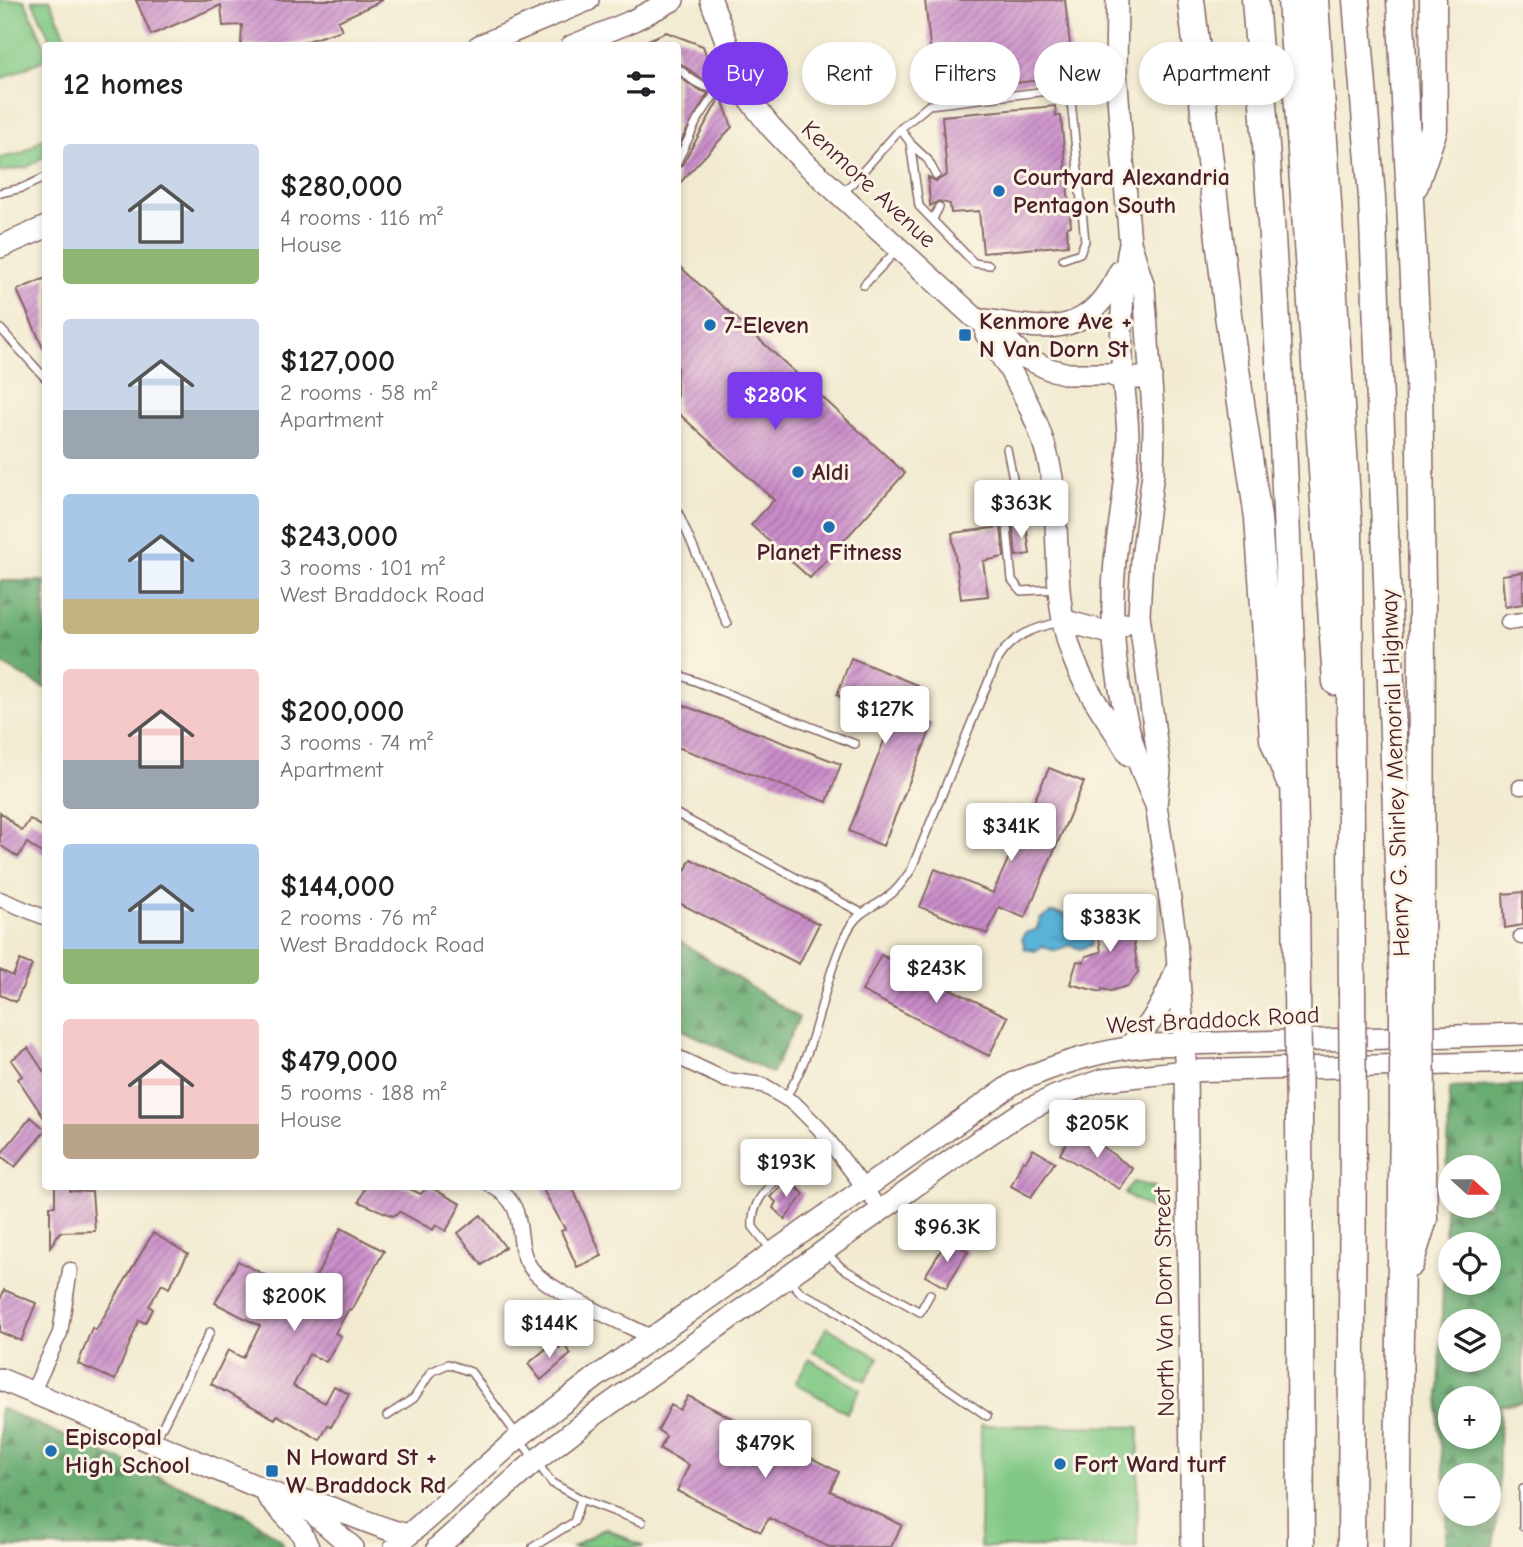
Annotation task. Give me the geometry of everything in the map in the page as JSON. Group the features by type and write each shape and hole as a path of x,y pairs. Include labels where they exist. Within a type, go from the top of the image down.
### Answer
{"highway":[{"path":"1173,0 1209,152"},
{"path":"1191,0 1228,315 1258,518 1268,628 1273,739 1296,800"},
{"path":"1255,0 1281,410 1296,800 1301,1547"},
{"path":"1292,0 1322,499 1352,897"},
{"path":"1315,0 1349,531 1353,1120 1351,1547"},
{"name":"Henry G. Shirley Memorial Highway","path":"1356,0 1372,198 1412,989"},
{"path":"1396,1547 1402,1289 1424,1219 1412,1115 1412,989 1422,561 1411,196 1401,0"},
{"path":"1411,196 1415,0"},
{"path":"1411,196 1434,130 1433,0"}],"main road":[{"path":"488,42 588,0"},
{"path":"582,42 631,22 673,0"},
{"name":"Kenmore Avenue","path":"711,0 726,42"},
{"name":"North Van Dorn Street","path":"1117,0 1116,73 1130,242 1144,287 1154,449 1139,615 1160,771 1156,805 1178,962 1185,1044 1192,1547"},
{"name":"Kenmore Avenue","path":"754,105 770,126 842,196 975,318 999,332 1024,356 1049,369 1068,374 1110,374 1123,379 1151,377"},
{"path":"0,247 42,229"},
{"path":"975,318 1041,329 1062,326 1080,319 1114,284 1130,242"},
{"name":"North Van Dorn Street","path":"1130,242 1122,288 1127,468 1115,561 1113,631 1125,715 1142,775 1156,805"},
{"name":"Kenmore Avenue","path":"975,318 1002,356 1043,440 1055,511 1069,647 1081,677 1156,805"},
{"name":"Kenmore Avenue","path":"1002,356 1027,374 1065,388 1110,387 1123,379"},
{"path":"1065,621 1097,632 1113,631 1139,615"},
{"path":"1128,1047 1144,1033 1159,1010 1178,962"},
{"name":"West Braddock Road","path":"402,1541 520,1436 773,1252 1014,1083 1070,1059 1128,1047 1523,1034"},
{"name":"West Braddock Road","path":"438,1547 534,1462 787,1277 1021,1113 1056,1096 1102,1080 1186,1071 1523,1062"},
{"path":"0,1379 282,1497 312,1512 352,1547"},
{"path":"259,1488 292,1520 308,1547"},
{"path":"282,1497 321,1503 402,1541"}],"street":[{"path":"1508,622 1523,620"},
{"path":"0,900 42,916"},
{"path":"681,1059 726,1080 764,1085 785,1098 807,1115 832,1144 881,1210"},
{"path":"497,1190 514,1204 519,1215 523,1250 529,1265 538,1276 653,1338"},
{"path":"32,1392 60,1333 69,1270"}],"lane":[{"path":"681,71 697,85 702,86"},
{"path":"1020,94 1048,91 1071,100 1084,241 1080,253 1063,259"},
{"path":"681,154 708,105"},
{"path":"842,196 900,130 929,105"},
{"path":"900,130 928,160 936,175"},
{"path":"910,142 919,206 974,263 989,264"},
{"path":"0,193 22,188 42,179"},
{"path":"933,219 939,207"},
{"path":"864,285 898,248"},
{"path":"0,328 42,375"},
{"path":"1007,449 1018,503"},
{"path":"1055,511 1018,503 1010,506 1006,516 1012,579 1021,591 1061,588"},
{"path":"681,519 727,624"},
{"path":"785,1098 812,1047 837,956 860,912 887,898 911,870 1006,646 1034,628 1065,621"},
{"path":"681,676 855,744"},
{"path":"681,816 860,912"},
{"path":"773,1252 754,1227 755,1205 773,1184 832,1144"},
{"path":"824,1251 842,1268 920,1312 930,1294"},
{"path":"787,1277 801,1293 830,1306 987,1416"},
{"path":"154,1443 210,1332"},
{"path":"387,1416 414,1398 432,1372 448,1364 471,1372 520,1436 534,1462 552,1483 581,1499 642,1521"},
{"path":"1523,1489 1523,1526"},
{"path":"533,1547 574,1522 581,1499"}],"green space":[{"path":"0,0 24,0 43,42 42,60 0,80"},
{"path":"32,0 50,0 69,42 52,42"},
{"path":"42,139 42,158 28,167 0,172 0,158 23,153"},
{"path":"0,581 42,581 42,686 0,663"},
{"path":"681,942 799,1018 772,1073 681,1029"},
{"path":"1523,1085 1523,1402 1501,1405 1501,1386 1439,1386 1440,1372 1501,1372 1501,1309 1442,1309 1443,1295 1501,1295 1501,1232 1445,1232 1445,1218 1502,1218 1502,1155 1448,1155 1450,1088"},
{"path":"1133,1182 1155,1187 1151,1209 1125,1194"},
{"path":"827,1327 879,1358 865,1381 813,1351"},
{"path":"809,1359 860,1389 847,1413 795,1383"},
{"name":"Episcopal High School","path":"0,1408 243,1513 281,1540 284,1547 0,1547"},
{"name":"Fort Ward turf","path":"981,1425 1139,1427 1137,1547 980,1547"},
{"path":"1441,1449 1499,1449 1499,1463 1443,1463"},
{"path":"1446,1526 1496,1526 1493,1547 1445,1547"},
{"path":"605,1528 644,1547 573,1547"}],"water":[{"path":"1052,912 1064,914 1073,923 1088,923 1094,932 1091,945 1080,949 1070,945 1055,951 1043,946 1035,951 1025,949 1022,938 1025,933 1036,930 1040,919"}],"building":[{"path":"136,0 383,0 338,21 342,30 304,42 241,42 242,25 223,26 221,5 151,35"},
{"path":"925,0 1065,0 1070,42 1034,42 1034,81 1020,82 1020,42 930,42"},
{"path":"666,32 702,46 702,79 681,64 681,42 644,42"},
{"path":"681,78 702,91 702,104 681,141"},
{"path":"716,105 724,105 732,127 681,182 681,166"},
{"name":"Courtyard Alexandria Pentagon South","path":"1055,106 1056,116 1061,116 1071,226 1067,227 1068,245 983,253 979,211 951,213 950,204 938,201 930,206 928,177 936,181 947,175 942,116"},
{"path":"681,268 905,473 810,578 751,525 774,500 681,416"},
{"path":"42,280 42,345 17,290"},
{"path":"1026,524 1030,554 1016,556 1013,526"},
{"path":"1001,527 1004,557 983,561 988,596 961,599 952,533"},
{"path":"1523,572 1523,604 1505,607 1502,575"},
{"path":"851,658 917,685 906,713 933,724 883,846 849,831 892,720 837,695"},
{"path":"681,704 841,764 827,802 681,748"},
{"path":"1049,768 1084,782 1025,918 999,907 987,934 920,907 935,869 993,893"},
{"path":"0,812 22,831 30,819 42,826 42,853 27,843 18,857 0,845"},
{"path":"691,859 819,924 799,964 681,904 681,878"},
{"path":"1523,892 1523,925 1505,928 1503,894"},
{"path":"1121,903 1124,909 1129,908 1138,972 1128,986 1110,991 1102,989 1101,992 1070,984 1077,961 1084,962 1086,956 1101,952 1096,914 1105,913 1104,909"},
{"path":"881,955 1008,1017 989,1056 862,991"},
{"path":"20,960 32,965 16,1002 0,995 0,970 13,976"},
{"path":"28,1048 42,1069 42,1115 18,1079 22,1076 11,1060"},
{"path":"31,1117 42,1127 42,1135 15,1167 0,1155"},
{"path":"1073,1132 1099,1144 1133,1169 1120,1189 1060,1154"},
{"path":"1033,1149 1055,1162 1031,1197 1011,1186 1023,1160 1026,1161"},
{"path":"787,1180 804,1194 785,1219 773,1208 776,1202 770,1197"},
{"path":"55,1190 92,1192 95,1231 60,1232 50,1247 50,1206 55,1206"},
{"path":"364,1190 412,1190 421,1194 424,1190 435,1190 461,1204 446,1231 436,1225 433,1230 400,1212 393,1216 359,1202"},
{"path":"543,1190 574,1190 602,1256 577,1267 561,1231 565,1229"},
{"path":"481,1215 505,1247 482,1265 458,1233"},
{"path":"341,1228 384,1251 352,1310 349,1309 335,1333 341,1336 326,1362 309,1354 293,1386 325,1403 334,1386 349,1394 331,1427 328,1425 320,1440 277,1415 275,1419 211,1384 228,1350 243,1358 260,1326 215,1303 238,1261 306,1296"},
{"path":"153,1233 188,1254 169,1288 162,1284 149,1306 153,1309 145,1323 139,1320 115,1380 78,1364 92,1328 96,1330"},
{"path":"948,1239 968,1251 946,1288 925,1276"},
{"path":"4,1290 36,1303 21,1341 0,1332 0,1301"},
{"path":"554,1342 559,1348 563,1344 571,1354 541,1380 528,1364"},
{"path":"688,1396 839,1472 830,1491 902,1525 891,1547 829,1547 769,1518 761,1532 677,1491 689,1465 660,1449 666,1436 658,1430 671,1405 680,1410"}],"place":[{"name":"Courtyard Alexandria Pentagon South","path":"999,191"},
{"name":"7-Eleven","path":"710,325"},
{"name":"Kenmore Ave + N Van Dorn St","path":"965,335"},
{"name":"Aldi","path":"798,472"},
{"name":"Planet Fitness","path":"829,527"},
{"name":"Episcopal High School","path":"51,1451"},
{"name":"Fort Ward turf","path":"1060,1464"},
{"name":"N Howard St + W Braddock Rd","path":"272,1471"}]}
